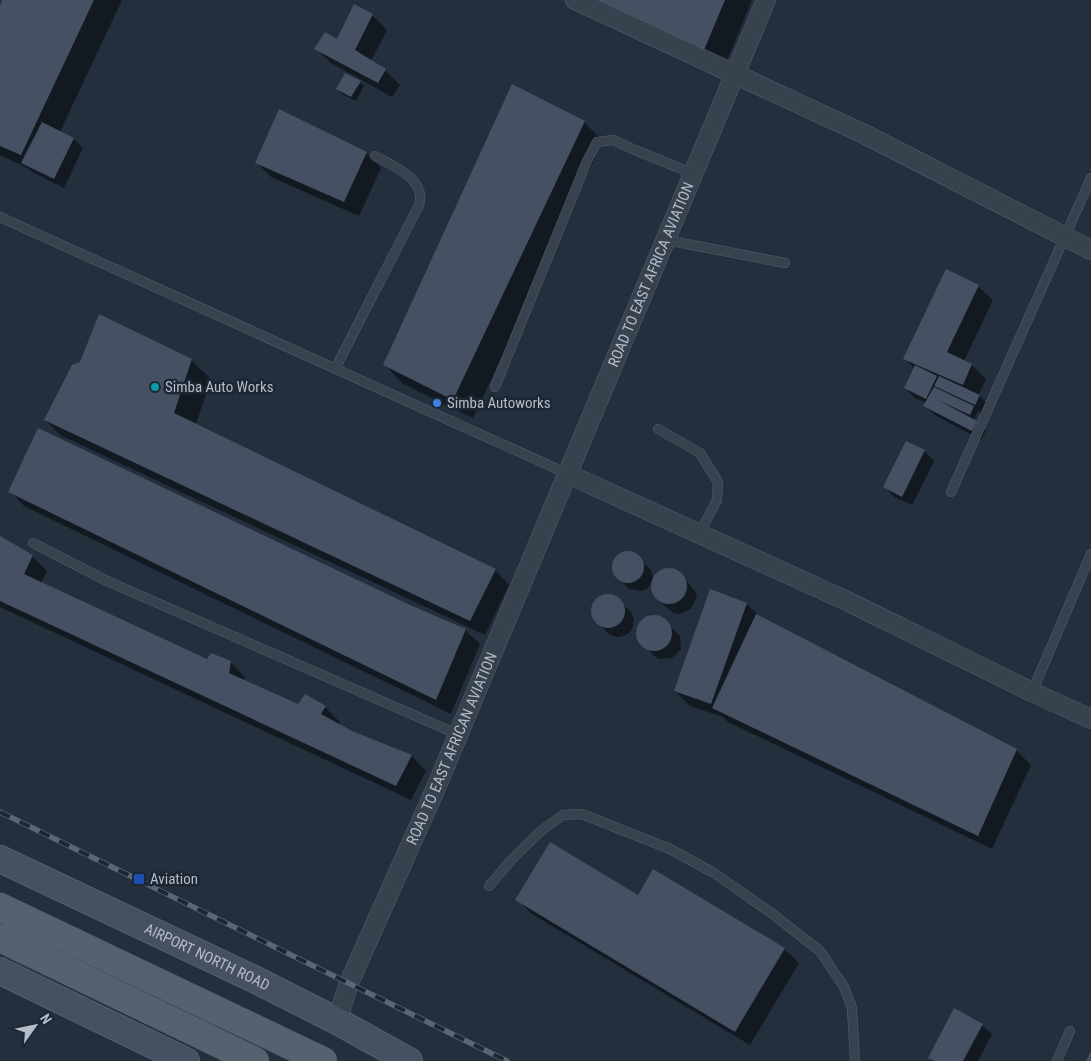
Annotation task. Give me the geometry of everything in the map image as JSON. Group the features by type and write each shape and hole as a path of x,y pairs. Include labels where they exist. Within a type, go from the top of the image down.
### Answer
{"main road":[{"name":"AIRPORT NORTH ROAD","path":"0,859 252,978 409,1061"},
{"path":"0,907 323,1061"},
{"path":"0,938 255,1061"},
{"path":"0,972 186,1061"}],"street":[{"path":"576,0 864,134 1091,250"},
{"name":"ROAD TO EAST AFRICA AVIATION","path":"568,474 766,0"},
{"path":"568,474 847,601 1091,719"},
{"name":"ROAD TO EAST AFRICAN AVIATION","path":"336,1021 349,983 435,790 568,474"}],"lane":[{"path":"495,387 583,170 597,142 613,140 694,174"},
{"path":"335,369 422,196 417,185 400,170 375,156"},
{"path":"951,492 1091,178"},
{"path":"0,217 568,474"},
{"path":"666,240 786,263"},
{"path":"658,428 700,453 718,482 717,500 699,534"},
{"path":"33,543 107,581 457,734"},
{"path":"1032,692 1091,554"},
{"path":"489,886 513,858 542,830 563,815 582,814 670,849 714,873 770,912 820,951 844,987 852,1008 856,1061"},
{"path":"1057,1061 1070,1031"}],"building":[{"path":"2,0 94,0 21,155 0,146 0,6"},
{"path":"597,0 725,0 704,50"},
{"path":"354,4 373,14 355,50 386,69 378,83 314,49 325,32 337,39"},
{"path":"345,73 361,81 351,97 336,89"},
{"path":"512,84 585,121 453,400 383,365"},
{"path":"279,109 367,152 344,202 255,163"},
{"path":"42,122 74,138 54,179 21,163"},
{"path":"946,269 979,285 947,352 972,364 963,385 903,359"},
{"path":"99,314 192,359 174,413 496,569 470,621 44,420 72,365 80,362"},
{"path":"915,365 937,376 926,399 904,388"},
{"path":"939,376 980,395 975,405 934,386"},
{"path":"934,387 974,406 970,415 938,400 977,421 972,431 923,406"},
{"path":"38,428 410,605 466,629 436,700 8,492"},
{"path":"906,441 925,450 902,497 883,487"},
{"path":"0,536 33,555 24,574 207,659 211,653 231,661 229,673 298,704 305,694 326,706 321,714 352,731 412,755 396,786 0,601"},
{"path":"628,551 634,552 639,556 643,561 643,573 639,578 634,582 628,583 622,582 617,578 613,573 612,567 613,561 617,556 622,552"},
{"path":"669,568 676,569 682,573 686,579 686,593 682,599 676,603 669,604 662,603 656,599 652,593 651,586 652,579 656,573 662,569"},
{"path":"710,589 747,603 711,704 674,691"},
{"path":"608,594 620,599 625,611 620,623 608,628 596,623 591,611 596,599"},
{"path":"756,614 1017,749 978,836 712,708"},
{"path":"654,615 661,616 667,620 671,626 671,640 667,646 661,650 654,651 647,650 641,646 637,640 636,633 637,626 641,620 647,616"},
{"path":"550,842 638,895 653,869 785,948 735,1032 515,900"},
{"path":"954,1008 983,1024 963,1061 934,1061 928,1058"},
{"path":"1091,1051 1091,1061 1086,1061"}],"railway":[{"path":"0,812 507,1061"}],"place":[{"name":"Simba Auto Works","path":"155,387"},
{"name":"Simba Autoworks","path":"437,403"},
{"name":"Aviation","path":"139,879"}]}
